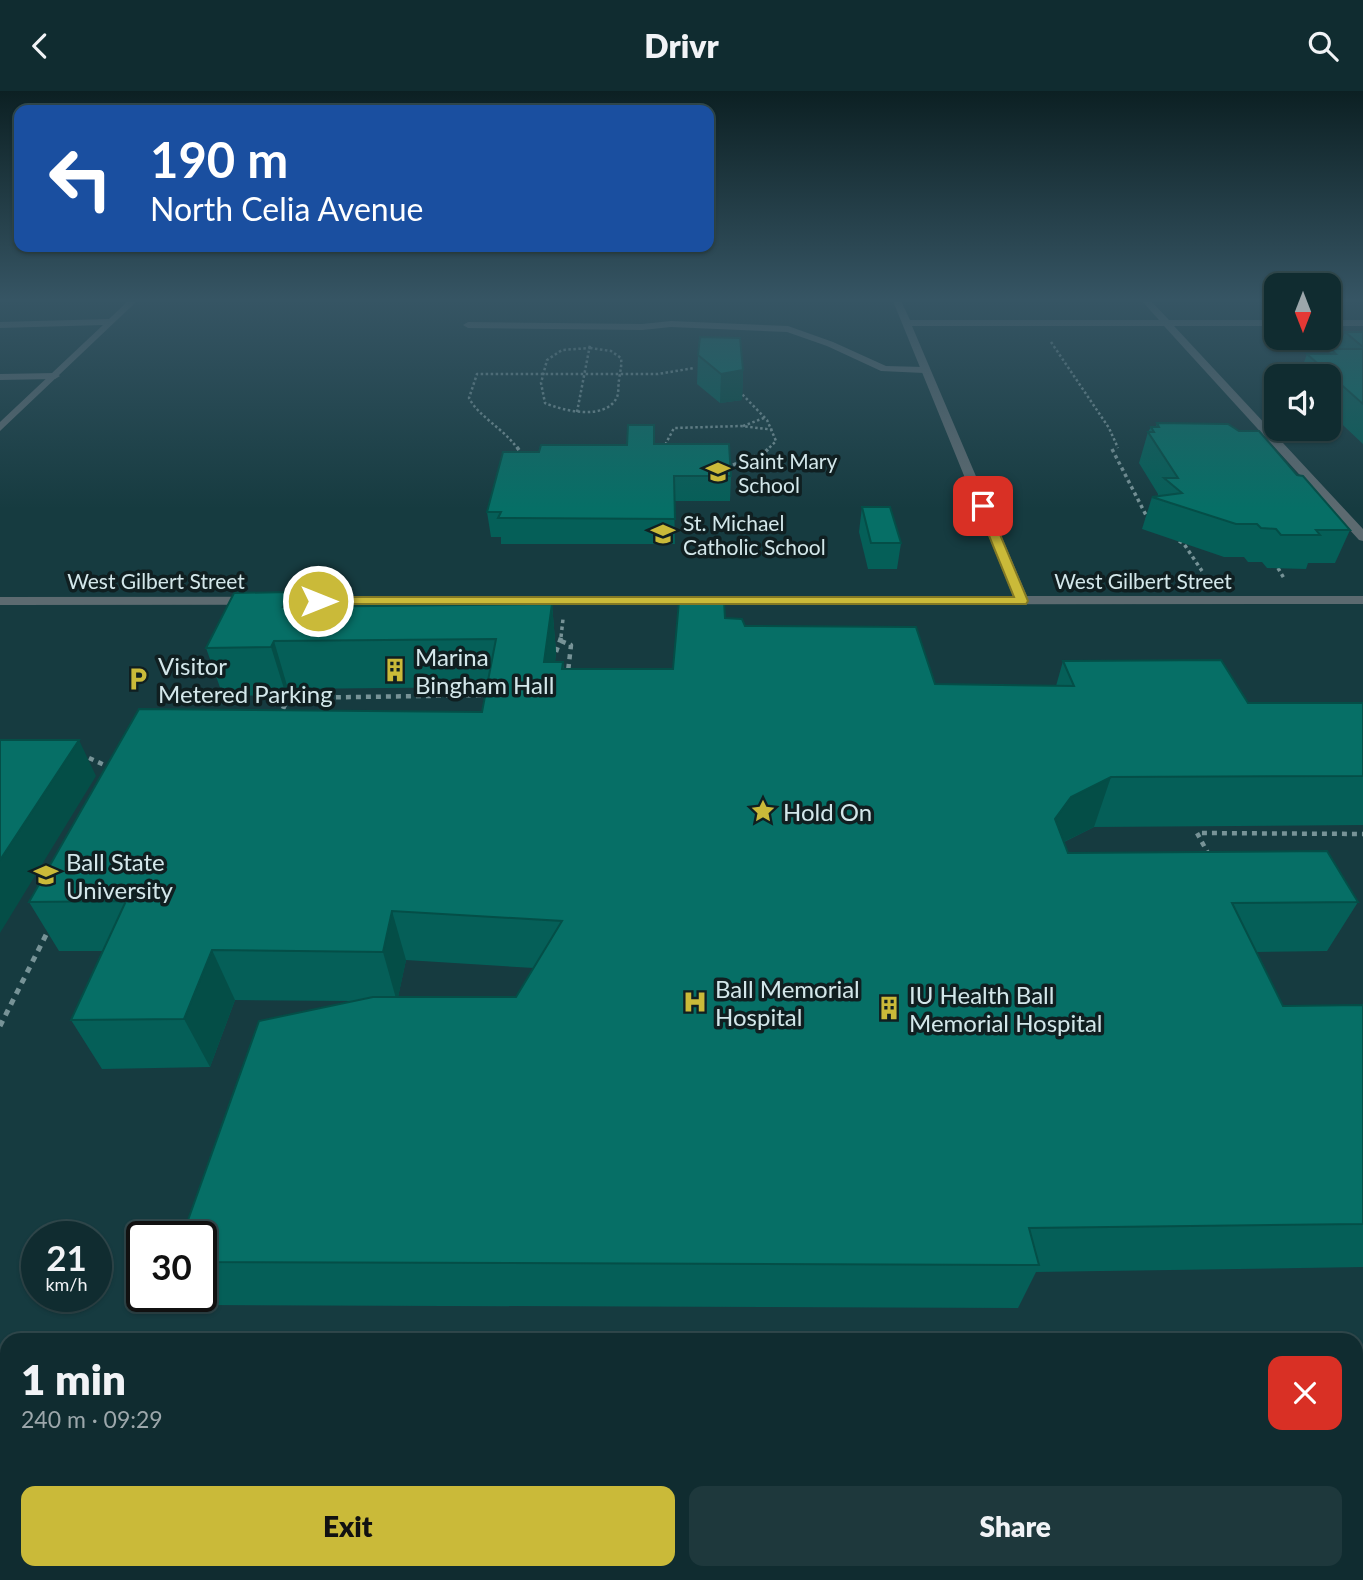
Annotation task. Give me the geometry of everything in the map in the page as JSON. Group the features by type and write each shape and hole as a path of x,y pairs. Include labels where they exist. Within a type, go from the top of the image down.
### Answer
{"street":[{"path":"0,428 61,370"},
{"path":"924,370 1022,601"},
{"path":"1211,370 1363,537"},
{"path":"0,377 55,376"},
{"name":"West Gilbert Street","path":"0,601 1363,600"}],"path":[{"path":"544,370 541,391 545,403 558,410 577,412 606,406 614,401 620,370"},
{"path":"577,412 584,370"},
{"path":"524,467 523,455 515,443 492,418 474,407 469,398 477,374 658,374 679,370"},
{"path":"1070,370 1109,428 1118,448"},
{"path":"733,465 765,452 776,441 775,430 735,387"},
{"path":"741,426 765,418"},
{"path":"661,453 674,428 741,426 775,430"},
{"path":"1112,449 1150,521"},
{"path":"1171,538 1184,544 1202,571"},
{"path":"556,652 561,641 564,611"},
{"path":"561,641 571,645 567,681"},
{"path":"283,709 288,698 496,695"},
{"path":"89,758 111,768 113,781"},
{"path":"1213,863 1196,833 1363,834"},
{"path":"0,1026 54,918"}],"building":[{"path":"717,370 740,370 721,374"},
{"path":"1341,370 1363,370 1363,404 1341,384"},
{"path":"1157,423 1228,424 1239,431 1259,431 1264,441 1268,441 1297,475 1303,476 1350,530 1316,530 1320,535 1281,535 1276,529 1261,528 1257,524 1236,524 1152,497 1182,493 1164,478 1178,478 1148,432 1154,432 1151,427 1159,427"},
{"path":"628,425 654,425 654,444 729,444 731,476 674,476 675,519 498,518 501,512 487,512 503,452 539,452 541,445 627,445"},
{"path":"862,507 890,507 901,543 871,543"},
{"name":"Ball Memorial Hospital","path":"290,592 283,607 552,604 544,662 563,662 562,669 673,669 679,601 724,601 725,618 742,619 745,626 916,627 935,684 1074,686 1063,661 1221,660 1248,703 1363,703 1363,776 1111,777 1071,797 1055,819 1068,853 1327,851 1358,902 1232,903 1283,1006 1363,1005 1363,1224 1029,1228 1039,1265 217,1262 217,1221 188,1221 259,1021 373,997 516,997 562,921 392,911 383,952 212,950 184,1019 71,1020 126,901 29,902 139,709 482,712 496,639 274,641 271,647 206,648 234,593"},
{"path":"0,740 79,740 0,860"}],"place":[{"name":"Saint Mary School","path":"718,472"},
{"name":"St. Michael Catholic School","path":"663,534"},
{"name":"Marina Bingham Hall","path":"395,670"},
{"name":"Visitor Metered Parking","path":"138,679"},
{"name":"Hold On","path":"763,811"},
{"name":"Ball State University","path":"46,875"},
{"name":"Ball Memorial Hospital","path":"695,1002"},
{"name":"IU Health Ball Memorial Hospital","path":"889,1008"}],"route":[{"path":"318,601 1022,601 983,506"}]}
